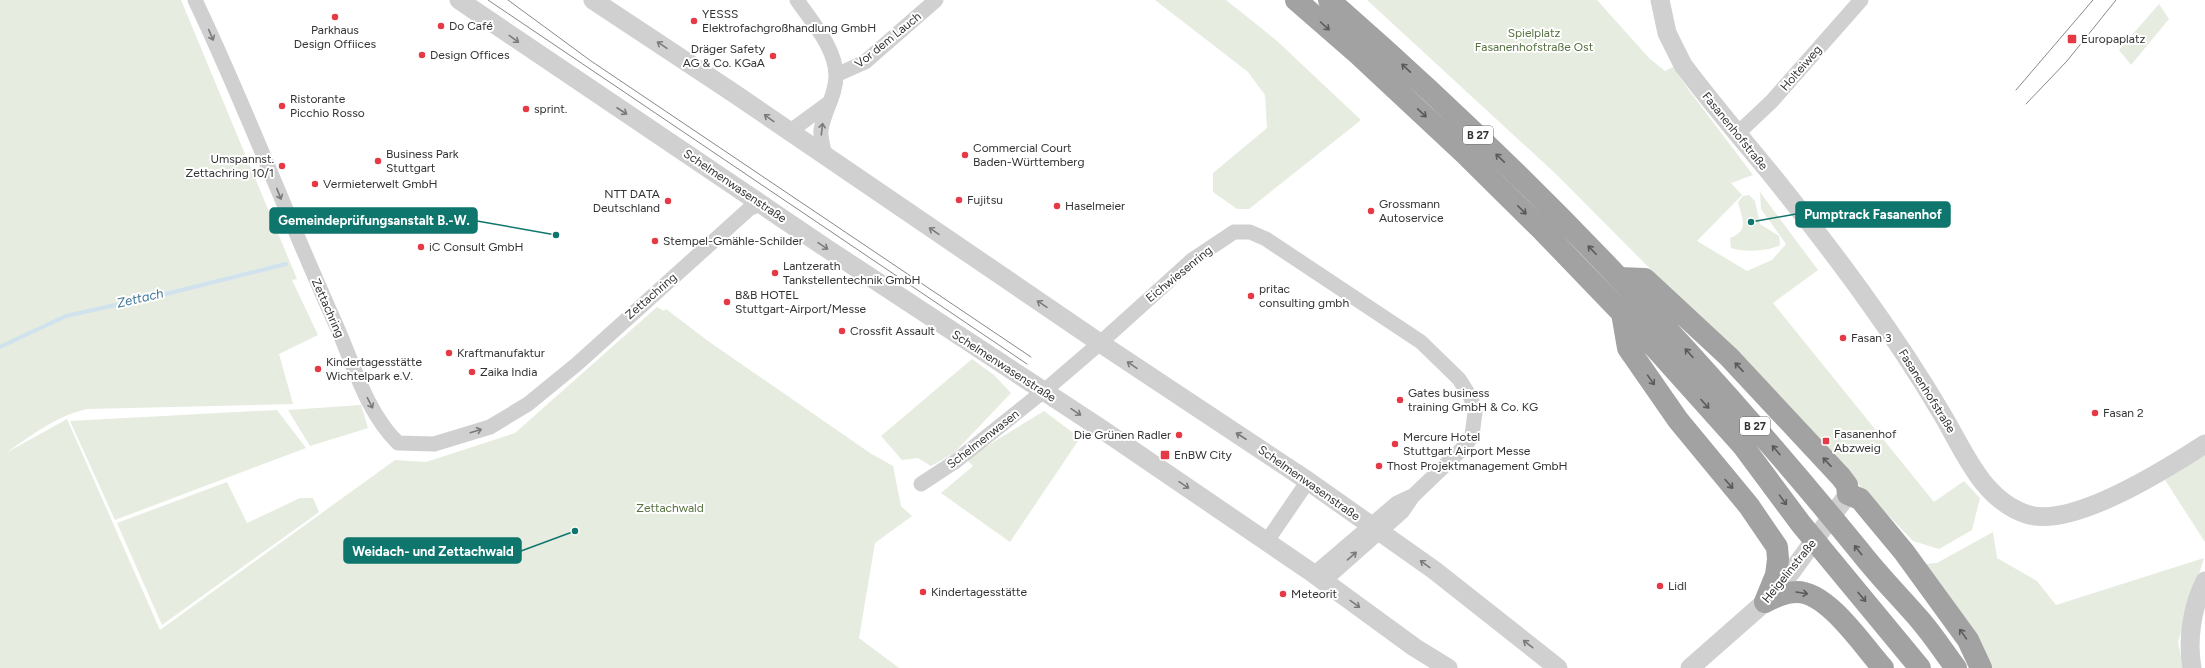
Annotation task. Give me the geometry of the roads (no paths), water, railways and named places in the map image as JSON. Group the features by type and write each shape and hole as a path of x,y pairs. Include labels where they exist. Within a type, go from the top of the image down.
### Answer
{"highway":[{"name":"B 27","path":"1296,0 1364,59 1464,153 1544,231 1622,313 1743,446 1801,524 1920,668"},
{"name":"B 27","path":"1329,0 1397,59 1468,126 1620,278 1725,391 1883,580 1921,621 1956,668"},
{"path":"1620,278 1645,279 1729,357 1841,477 1847,484 1848,494 1860,499 1904,552 1968,640 1982,668"},
{"path":"1622,313 1628,348 1678,420 1749,506 1777,547 1778,559 1776,576 1765,602"},
{"path":"1765,602 1783,594 1798,592 1812,595 1835,613 1882,668"}],"street":[{"name":"Zettachring","path":"195,0 369,400 385,431 398,443 434,444 483,429 528,404 577,364 750,209 760,204"},
{"name":"Schelmenwasenstraße","path":"459,0 760,204 1267,541 1319,577 1414,647 1448,668"},
{"name":"Schelmenwasenstraße","path":"593,0 732,92 825,157 1100,343 1308,481 1434,570 1558,668"},
{"path":"797,0 827,46 833,59 836,75 835,87 821,131 825,157"},
{"name":"Vor dem Lauch","path":"836,75 865,62 936,0"},
{"name":"Fasanenhofstraße","path":"1660,0 1667,33 1683,65 1850,275 1915,369 1986,487 2003,502 2028,515 2065,514 2110,498 2140,484 2205,444"},
{"name":"Holteiweg","path":"1737,134 1772,101 1861,0"},
{"path":"789,132 830,102"},
{"name":"Eichwiesenring","path":"1043,391 1100,343 1192,260 1234,232 1250,232 1266,238 1421,342 1459,379 1471,398 1475,412 1472,436 1465,446 1413,496 1402,512 1375,528 1319,577"},
{"name":"Schelmenwasen","path":"921,484 956,461 1043,391"},
{"path":"1267,541 1308,481"},
{"name":"Heigelinstraße","path":"1690,668 1765,602 1798,564 1848,494"},
{"path":"2192,668 2190,656 2192,624 2200,591 2205,581"},
{"name":"Heigelinstraße","path":"1702,668 1722,640"}],"waterway":[{"name":"Zettach","path":"0,347 66,316 170,293 286,264"}],"tram line":[{"path":"488,0 1027,364"},
{"path":"508,0 591,61 1031,357"},
{"path":"2016,90 2093,0"},
{"path":"2026,104 2067,61 2116,0"}],"place":[{"name":"Parkhaus Design Offiices","path":"335,17"},
{"name":"YESSS Elektrofachgroßhandlung GmbH","path":"694,21"},
{"name":"Do Café","path":"441,26"},
{"name":"Europaplatz","path":"2072,39"},
{"name":"Design Offices","path":"422,55"},
{"name":"Dräger Safety AG & Co. KGaA","path":"773,56"},
{"name":"Ristorante Picchio Rosso","path":"282,106"},
{"name":"sprint.","path":"526,109"},
{"name":"Commercial Court Baden-Württemberg","path":"965,155"},
{"name":"Business Park Stuttgart","path":"378,161"},
{"name":"Umspannst. Zettachring 10/1","path":"282,166"},
{"name":"Vermieterwelt GmbH","path":"315,184"},
{"name":"Fujitsu","path":"959,200"},
{"name":"NTT DATA Deutschland","path":"668,201"},
{"name":"Haselmeier","path":"1057,206"},
{"name":"Grossmann Autoservice","path":"1371,211"},
{"name":"Pumptrack Fasanenhof","path":"1751,222"},
{"name":"Gemeindeprüfungsanstalt B.-W.","path":"556,235"},
{"name":"Stempel-Gmähle-Schilder","path":"655,241"},
{"name":"iC Consult GmbH","path":"421,247"},
{"name":"Lantzerath Tankstellentechnik GmbH","path":"775,273"},
{"name":"pritac consulting gmbh","path":"1251,296"},
{"name":"B&B HOTEL Stuttgart-Airport/Messe","path":"727,302"},
{"name":"Crossfit Assault","path":"842,331"},
{"name":"Fasan 3","path":"1843,338"},
{"name":"Kraftmanufaktur","path":"449,353"},
{"name":"Kindertagesstätte Wichtelpark e.V.","path":"318,369"},
{"name":"Zaika India","path":"472,372"},
{"name":"Gates business training GmbH & Co. KG","path":"1400,400"},
{"name":"Fasan 2","path":"2095,413"},
{"name":"Die Grünen Radler","path":"1179,435"},
{"name":"Fasanenhof Abzweig","path":"1826,441"},
{"name":"Mercure Hotel Stuttgart Airport Messe","path":"1395,444"},
{"name":"EnBW City","path":"1165,455"},
{"name":"Thost Projektmanagement GmbH","path":"1379,466"},
{"name":"Weidach- und Zettachwald","path":"575,531"},
{"name":"Lidl","path":"1660,586"},
{"name":"Kindertagesstätte","path":"923,592"},
{"name":"Meteorit","path":"1283,594"}],"park label":[{"name":"Spielplatz Fasanenhofstraße Ost","path":"1534,40"},
{"name":"Zettachwald","path":"670,508"}]}
